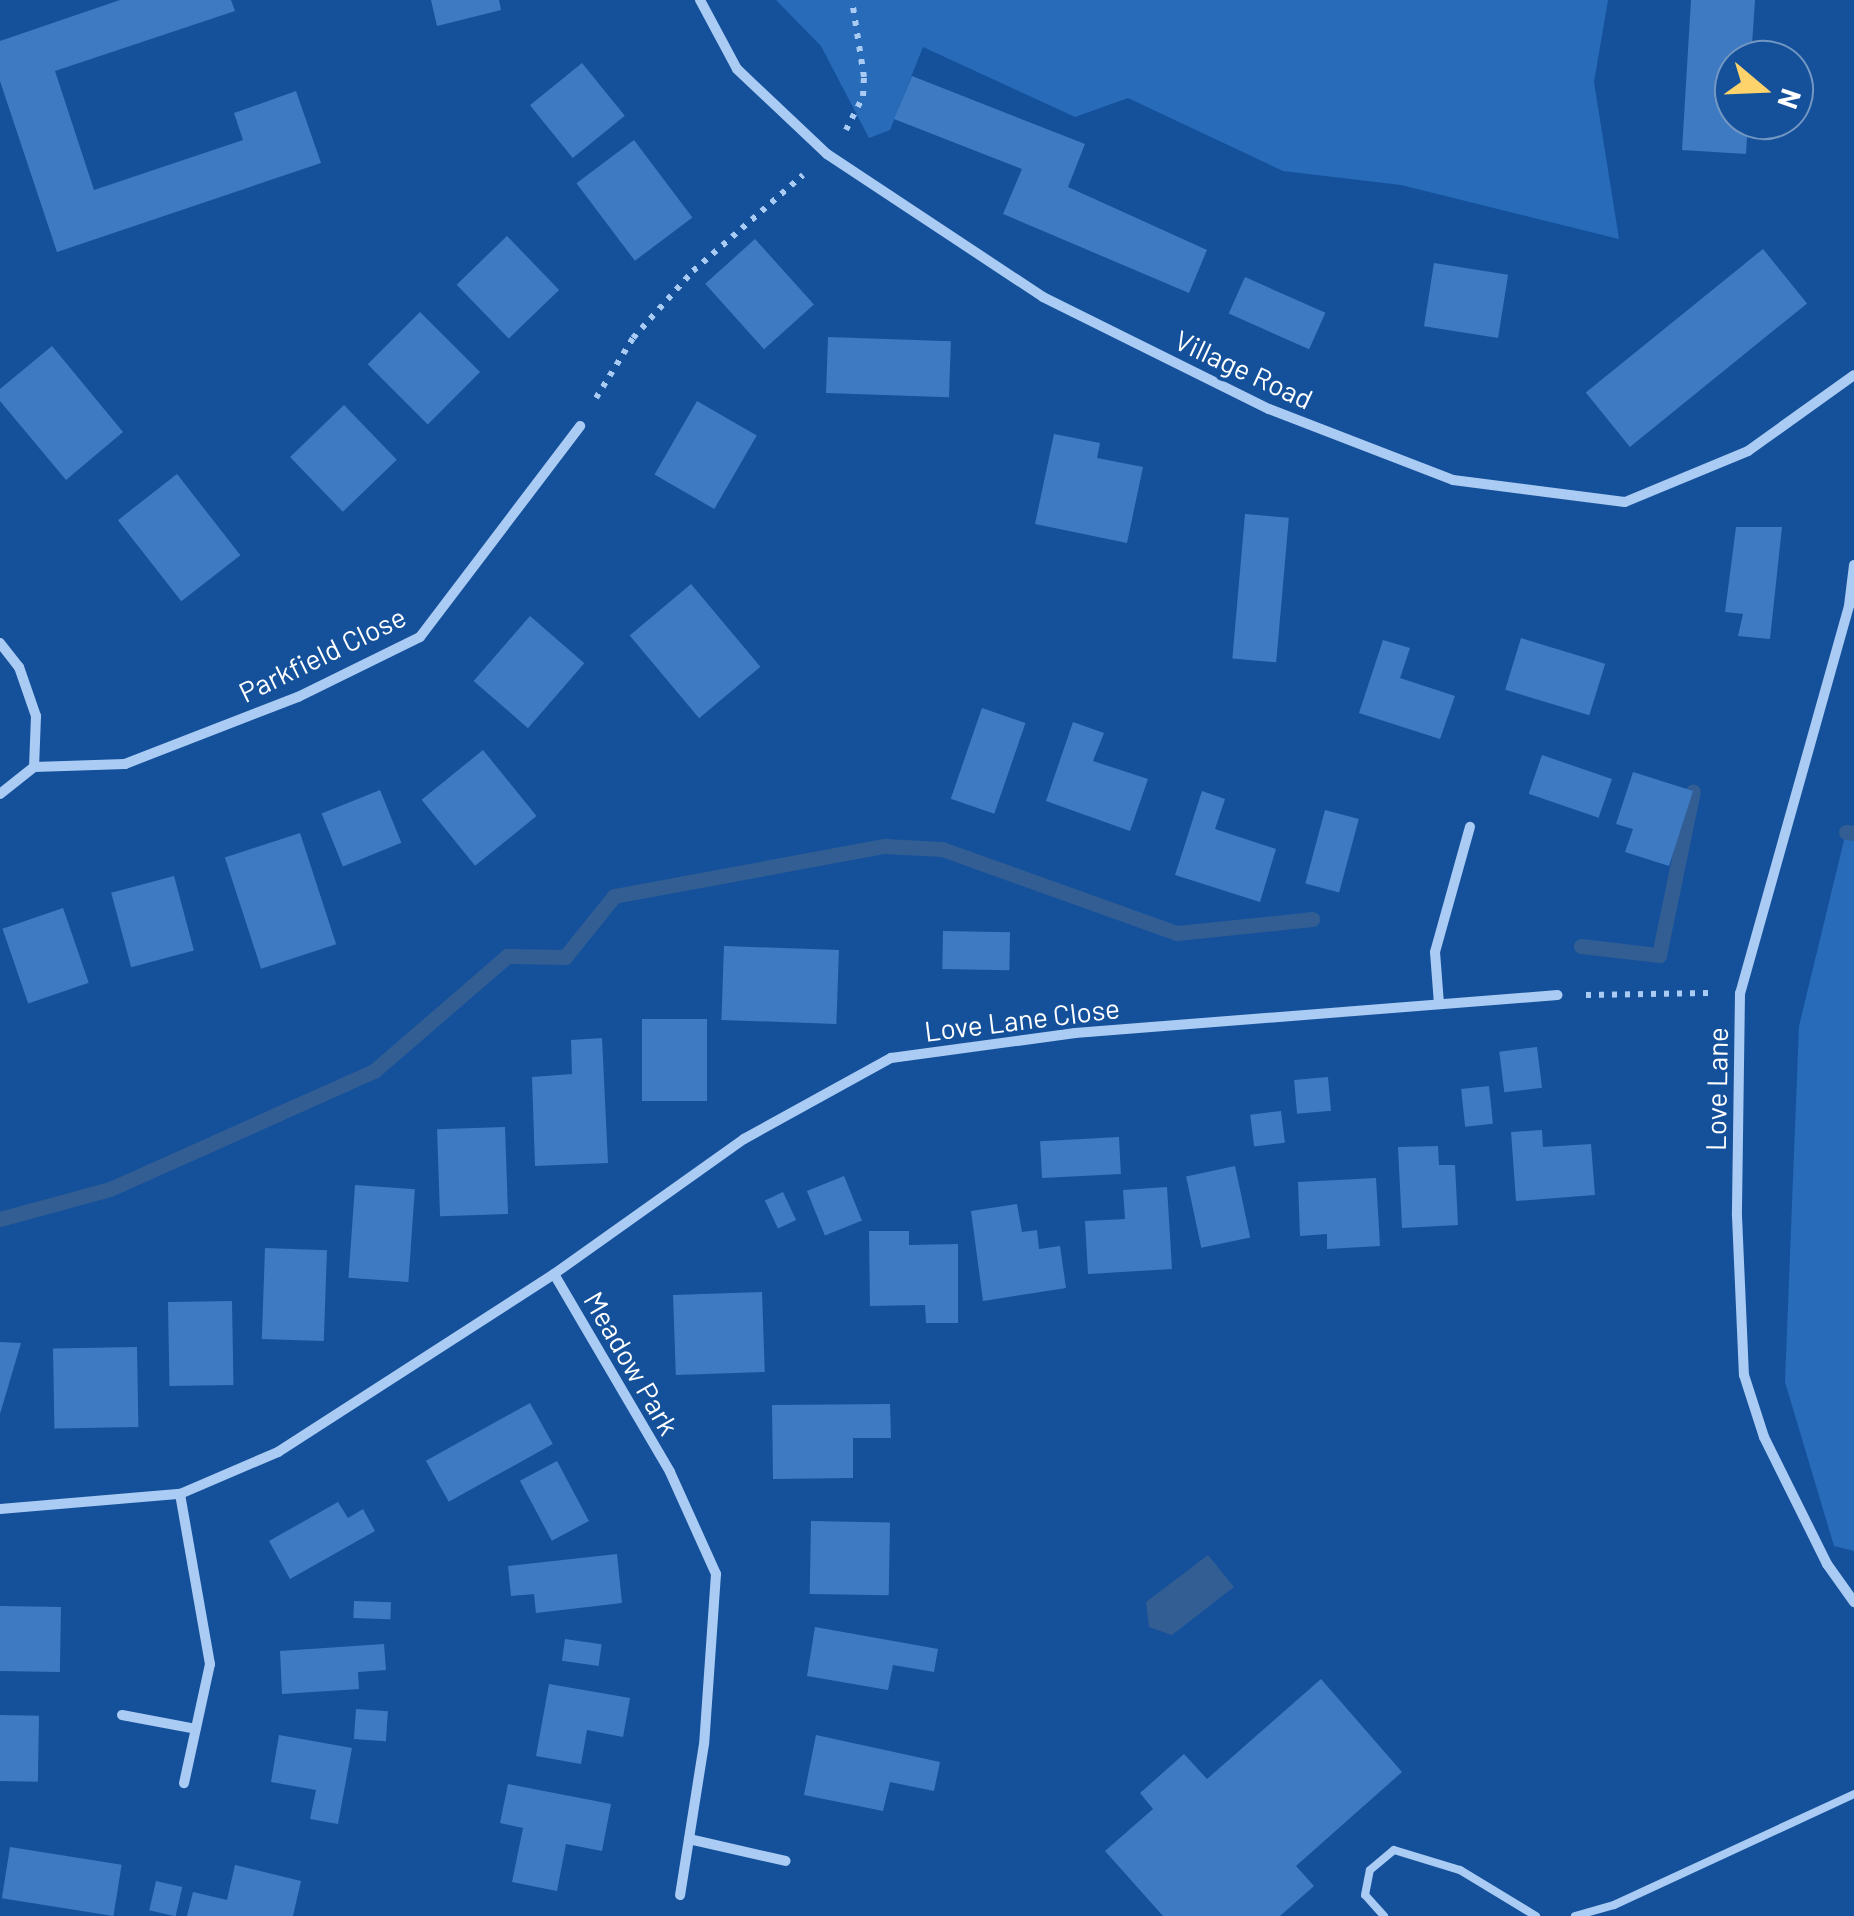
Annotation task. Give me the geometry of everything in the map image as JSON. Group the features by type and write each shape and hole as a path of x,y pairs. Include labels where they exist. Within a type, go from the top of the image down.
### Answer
{"street":[{"name":"Village Road","path":"700,0 737,68 828,154 1044,297 1269,409 1453,480 1625,502 1748,452 1854,375"},
{"name":"Parkfield Close","path":"34,767 125,764 298,696 420,637 580,426"},
{"name":"Love Lane","path":"1854,565 1849,606 1740,992 1737,1216 1744,1375 1764,1438 1827,1564 1854,1602"},
{"path":"0,644 20,668 36,716 34,767 0,794"},
{"path":"1439,1004 1435,952 1470,826"},
{"name":"Love Lane Close","path":"554,1274 744,1139 891,1058 1074,1033 1558,996"},
{"name":"Meadow Park","path":"0,1509 180,1494 278,1452 554,1274 670,1472 716,1574 704,1744 680,1895"},
{"path":"180,1494 210,1664 184,1783"},
{"path":"122,1715 196,1729"},
{"path":"689,1839 786,1861"}],"lane":[{"path":"1575,1916 1614,1906 1854,1794"},
{"path":"1384,1916 1365,1895 1370,1870 1394,1850 1460,1870 1536,1916"}],"path":[{"path":"580,426 633,338 693,270 828,154 863,96 864,47 852,0"},
{"path":"1558,996 1740,992"}],"shaded area":[{"path":"776,0 1608,0 1594,82 1619,239 1401,185 1283,171 1128,98 1075,117 923,47 890,130 869,138 821,46"},
{"path":"1846,832 1854,833 1854,1551 1834,1546 1785,1382 1799,1026"},
{"path":"1208,1555 1234,1587 1172,1635 1149,1627 1146,1602"}],"building":[{"path":"120,0 231,0 235,11 55,71 94,190 243,140 234,113 296,91 321,163 57,252 0,81 0,41"},
{"path":"431,0 499,0 501,10 437,26"},
{"path":"1691,0 1755,0 1752,40 1714,40 1714,140 1747,140 1746,154 1682,150"},
{"path":"582,63 625,116 573,158 530,105"},
{"path":"912,76 1085,144 1068,187 1207,250 1189,293 1003,214 1022,169 894,119"},
{"path":"634,140 692,217 635,261 576,183"},
{"path":"507,236 559,290 509,339 457,285"},
{"path":"755,239 814,304 764,349 705,284"},
{"path":"1763,249 1807,303 1630,447 1586,392"},
{"path":"1434,263 1508,275 1498,338 1424,326"},
{"path":"1245,277 1325,313 1309,349 1229,314"},
{"path":"420,312 480,372 428,424 368,364"},
{"path":"828,337 951,341 949,397 826,393"},
{"path":"52,346 123,432 66,480 0,401 0,389"},
{"path":"697,401 757,436 714,509 654,475"},
{"path":"344,405 397,460 343,512 290,457"},
{"path":"1054,434 1100,443 1097,458 1143,467 1127,543 1035,524"},
{"path":"177,474 240,555 181,601 118,520"},
{"path":"1245,514 1289,518 1276,662 1232,658"},
{"path":"1736,527 1782,527 1770,639 1738,636 1743,614 1725,612"},
{"path":"691,584 760,667 699,718 630,635"},
{"path":"530,616 584,663 528,728 474,681"},
{"path":"1521,638 1605,664 1589,715 1505,690"},
{"path":"1383,640 1410,648 1400,678 1455,696 1440,739 1359,713"},
{"path":"982,708 1025,723 994,814 951,799"},
{"path":"1073,722 1104,733 1093,761 1148,779 1130,831 1046,801"},
{"path":"483,750 536,816 475,866 422,800"},
{"path":"1542,755 1612,779 1599,818 1529,794"},
{"path":"1633,772 1693,791 1669,866 1625,852 1633,829 1616,824"},
{"path":"380,790 401,843 343,866 322,814"},
{"path":"1202,791 1225,799 1215,829 1276,849 1260,902 1175,875"},
{"path":"1325,810 1359,819 1339,892 1305,883"},
{"path":"300,833 336,944 261,969 225,857"},
{"path":"174,876 194,950 131,967 111,893"},
{"path":"63,908 89,983 28,1004 2,929"},
{"path":"943,931 1010,932 1009,970 942,969"},
{"path":"724,946 839,950 836,1024 721,1020"},
{"path":"642,1019 707,1019 707,1101 642,1101"},
{"path":"602,1038 608,1163 535,1166 532,1077 572,1074 571,1040"},
{"path":"1537,1047 1542,1088 1504,1092 1499,1052"},
{"path":"1328,1077 1331,1111 1297,1114 1294,1080"},
{"path":"1489,1086 1493,1124 1465,1127 1461,1089"},
{"path":"1281,1111 1285,1143 1254,1147 1250,1115"},
{"path":"505,1127 508,1214 440,1216 437,1129"},
{"path":"1542,1130 1543,1147 1591,1144 1595,1195 1516,1201 1511,1132"},
{"path":"1119,1137 1121,1174 1042,1178 1040,1141"},
{"path":"1438,1146 1439,1165 1455,1165 1458,1225 1402,1228 1398,1147"},
{"path":"1235,1166 1250,1237 1201,1248 1186,1176"},
{"path":"844,1176 862,1221 825,1235 807,1191"},
{"path":"1376,1178 1380,1246 1327,1249 1327,1234 1300,1236 1298,1182"},
{"path":"355,1185 415,1189 408,1282 349,1278"},
{"path":"1167,1187 1172,1269 1088,1274 1085,1221 1125,1219 1123,1190"},
{"path":"783,1192 796,1220 778,1229 765,1200"},
{"path":"1017,1204 1022,1232 1037,1230 1039,1249 1060,1246 1066,1288 983,1301 971,1211"},
{"path":"869,1231 909,1231 909,1245 958,1244 958,1323 926,1323 925,1305 870,1306"},
{"path":"265,1248 327,1250 324,1341 262,1339"},
{"path":"762,1292 765,1372 676,1375 673,1295"},
{"path":"232,1301 233,1385 169,1386 168,1302"},
{"path":"0,1342 21,1343 0,1414"},
{"path":"137,1347 138,1427 54,1428 53,1348"},
{"path":"530,1403 553,1444 449,1502 426,1461"},
{"path":"890,1404 891,1438 853,1438 853,1478 773,1479 772,1405"},
{"path":"557,1461 589,1521 552,1541 520,1481"},
{"path":"338,1502 348,1518 363,1509 375,1531 290,1579 269,1541"},
{"path":"811,1521 890,1522 889,1595 810,1594"},
{"path":"617,1554 622,1603 536,1613 534,1594 511,1596 508,1566"},
{"path":"354,1601 391,1602 390,1619 353,1618"},
{"path":"0,1606 61,1607 60,1672 0,1671"},
{"path":"815,1627 938,1649 934,1672 893,1665 888,1690 807,1676"},
{"path":"565,1639 602,1644 599,1666 562,1661"},
{"path":"384,1644 386,1670 358,1672 359,1689 282,1694 280,1651"},
{"path":"1321,1679 1402,1772 1296,1866 1314,1886 1280,1916 1163,1916 1105,1851 1153,1809 1140,1793 1184,1754 1207,1779"},
{"path":"549,1684 630,1698 623,1737 587,1730 581,1764 536,1756"},
{"path":"356,1709 388,1711 386,1741 354,1739"},
{"path":"0,1715 39,1716 38,1782 0,1781"},
{"path":"279,1735 352,1748 338,1824 310,1819 316,1790 271,1782"},
{"path":"816,1735 940,1762 934,1791 890,1782 883,1811 804,1795"},
{"path":"508,1784 611,1804 602,1851 566,1844 557,1891 512,1882 523,1828 500,1823"},
{"path":"10,1847 122,1865 113,1916 2,1898"},
{"path":"235,1865 301,1881 293,1916 187,1916 193,1892 227,1900"},
{"path":"156,1881 182,1887 176,1916 149,1910"}],"waterway":[{"path":"1581,946 1659,955 1693,791"},
{"path":"1846,832 1854,833"},
{"path":"0,1219 110,1189 374,1071 507,956 565,957 614,896 885,846 942,849 1177,933 1312,919"}]}
